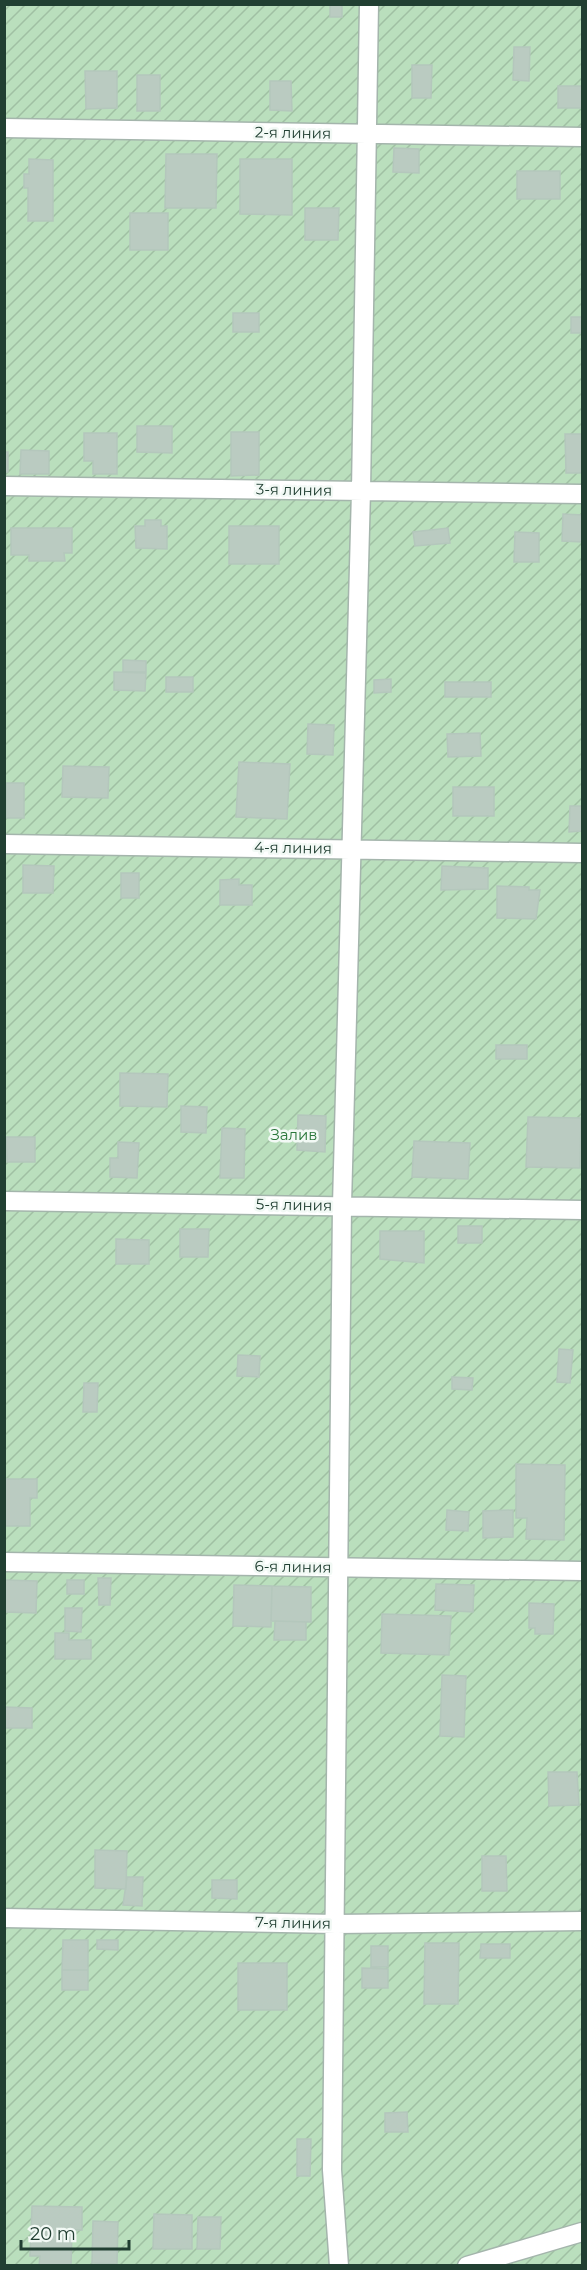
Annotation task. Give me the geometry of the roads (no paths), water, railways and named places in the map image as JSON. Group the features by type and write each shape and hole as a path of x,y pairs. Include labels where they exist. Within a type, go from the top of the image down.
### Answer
{"street":[{"path":"339,2265 332,2170 342,1205 361,491 369,4"},
{"name":"2-я линия","path":"4,128 582,136"},
{"name":"3-я линия","path":"4,486 582,494"},
{"name":"4-я линия","path":"4,844 582,853"},
{"name":"5-я линия","path":"4,1201 582,1210"},
{"name":"6-я линия","path":"4,1562 582,1572"},
{"name":"7-я линия","path":"4,1918 336,1924 582,1921"},
{"path":"467,2265 582,2232"}],"park label":[{"name":"Залив","path":"294,1135"}]}
